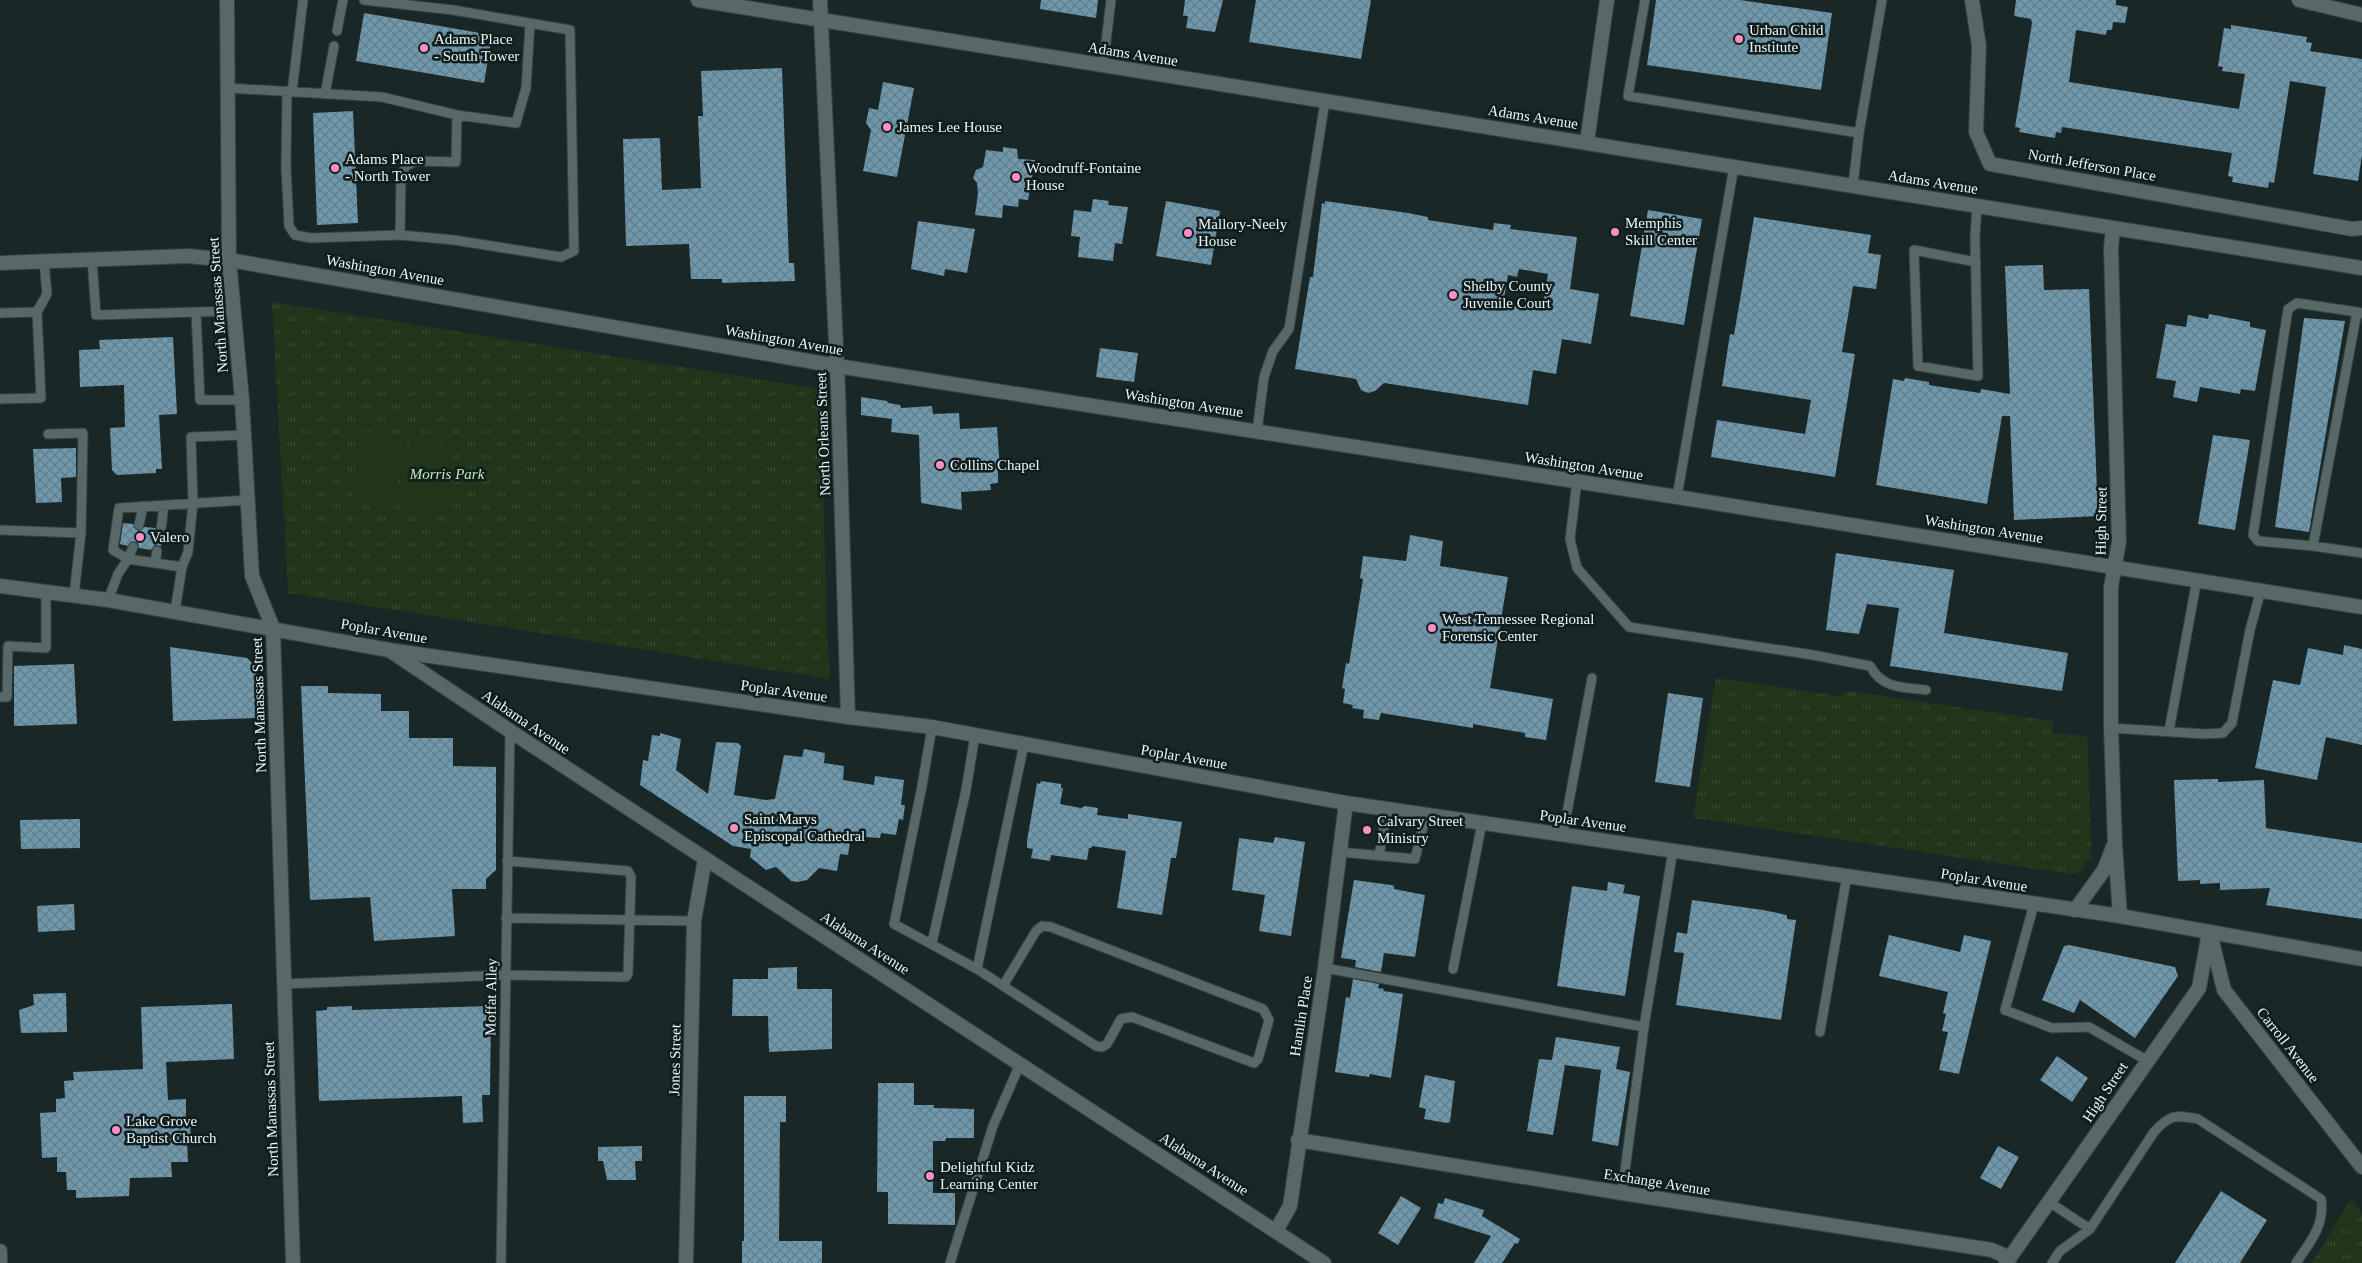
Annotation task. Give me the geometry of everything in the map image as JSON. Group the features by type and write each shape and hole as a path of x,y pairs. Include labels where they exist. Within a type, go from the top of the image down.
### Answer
{"street":[{"name":"North Manassas Street","path":"227,0 229,260 242,400 252,576 273,628 293,1263"},
{"name":"Adams Avenue","path":"698,0 2362,268"},
{"name":"North Orleans Street","path":"820,0 837,366 848,717"},
{"path":"1587,142 1607,0"},
{"name":"North Jefferson Place","path":"1972,0 1979,46 1976,132 1990,164 2357,228"},
{"path":"2299,0 2362,15"},
{"name":"High Street","path":"2113,228 2111,248 2119,542 2111,587 2111,728 2115,844 2120,916"},
{"name":"Washington Avenue","path":"0,263 188,256 229,260 837,366 2116,566 2362,607"},
{"name":"Poplar Avenue","path":"0,586 108,600 389,650 848,717 932,727 1346,803 2120,916 2362,959"},
{"name":"Alabama Avenue","path":"389,650 1322,1262"},
{"name":"Hamlin Place","path":"1276,1231 1290,1206 1298,1140 1326,968 1346,803"},
{"name":"High Street","path":"2075,910 2104,870 2115,844"},
{"name":"Jones Street","path":"686,1263 694,921 705,859"},
{"name":"High Street","path":"2008,1260 2146,1060 2199,988 2209,932"},
{"name":"Carroll Avenue","path":"2209,932 2224,990 2362,1167"},
{"name":"Exchange Avenue","path":"1298,1140 1622,1193 1992,1250 2008,1260"},
{"path":"0,1251 0,1263"}],"lane":[{"path":"303,0 289,92 286,168 289,226 295,235 311,238 400,235 454,240 561,257 574,251 570,30 454,10 364,0"},
{"path":"337,30 343,0"},
{"path":"1103,66 1111,0"},
{"path":"1645,0 1628,96 1859,133"},
{"path":"1853,185 1859,133 1882,0"},
{"path":"227,88 382,97 457,115 516,123 526,88 530,24"},
{"path":"325,94 334,46"},
{"path":"1257,431 1264,377 1273,351 1289,328 1324,101"},
{"path":"400,235 401,176 406,166 417,162 456,162 457,115"},
{"path":"1677,497 1734,166"},
{"path":"1976,262 1914,250 1918,366 1978,376 1977,205"},
{"path":"92,259 96,315 234,311"},
{"path":"0,399 42,398 37,312 48,294 44,261"},
{"path":"2313,546 2360,312 2297,303 2288,309 2253,535 2258,541 2313,546 2362,554"},
{"path":"0,313 37,312"},
{"path":"196,312 200,400 242,400"},
{"path":"48,434 83,433 81,533 74,595"},
{"path":"175,612 182,567 188,552 193,503 191,437 244,435"},
{"path":"1577,481 1570,539 1577,568 1629,627 1813,655 1870,666 1876,678 1890,685 1926,690"},
{"path":"182,567 128,559 113,550 119,508 248,500"},
{"path":"161,529 164,505"},
{"path":"139,526 143,506"},
{"path":"0,530 81,533"},
{"path":"108,600 118,574 133,547"},
{"path":"155,563 157,551"},
{"path":"2169,732 2197,579"},
{"path":"2111,728 2223,733 2232,723 2250,630 2261,590"},
{"path":"0,697 7,697 8,646 46,648 46,592"},
{"path":"1564,834 1592,678"},
{"path":"932,727 894,924 977,969 1003,986 1102,1048 1107,1044 1121,1019 1132,1017 1254,1063 1258,1059 1269,1020 1263,1009 1051,927 1042,926 1036,931 1003,986"},
{"name":"Moffat Alley","path":"501,1263 510,731"},
{"path":"932,943 966,790 975,735"},
{"path":"977,969 1024,744"},
{"path":"1379,856 1387,809"},
{"path":"1340,852 1416,859 1426,814"},
{"path":"1453,969 1482,822"},
{"path":"1622,1193 1644,1027 1673,850"},
{"path":"283,984 506,975 626,977 628,974 631,877 628,871 507,861"},
{"path":"1820,1032 1847,875"},
{"path":"2034,904 2005,1010 2052,1028 2089,1027 2146,1060"},
{"path":"506,918 694,921"},
{"path":"1326,968 1644,1027"},
{"path":"950,1263 993,1126 1020,1064"},
{"path":"2052,1263 2060,1251 2090,1229 2154,1132 2166,1118 2180,1116 2198,1119 2321,1199 2323,1213 2317,1232 2296,1263"},
{"path":"2049,1202 2090,1229"}],"green space":[{"name":"Morris Park","path":"272,302 820,389 829,679 288,593"},
{"path":"360,432 403,438 396,507 351,501"},
{"path":"411,439 454,444 444,516 402,510"},
{"path":"1716,678 1839,696 1848,691 2053,721 2053,733 2087,736 2092,860 2087,860 2081,872 2072,874 1693,818"},
{"path":"2351,1199 2362,1213 2362,1263 2312,1263"}],"building":[{"path":"1041,0 1098,0 1096,18 1040,9"},
{"path":"1185,0 1223,0 1215,32 1186,28 1188,16 1183,16"},
{"path":"1256,0 1371,0 1361,59 1249,42"},
{"name":"Urban Child Institute","path":"1656,0 1740,0 1832,13 1821,90 1647,65"},
{"path":"2016,0 2116,0 2116,5 2128,7 2125,23 2113,22 2112,30 2107,30 2106,35 2076,30 2069,82 2239,109 2245,74 2222,71 2223,67 2218,66 2224,28 2231,29 2231,25 2307,37 2306,42 2312,43 2310,51 2362,59 2362,155 2358,181 2313,174 2326,87 2290,81 2274,183 2269,182 2268,188 2232,182 2233,177 2228,176 2232,153 2062,127 2061,133 2056,132 2055,138 2019,132 2020,128 2015,127 2032,23 2031,19 2014,16"},
{"name":"Adams Place - South Tower","path":"364,13 492,35 484,83 356,61"},
{"path":"782,68 789,263 794,263 795,281 722,283 722,279 691,279 689,244 626,246 623,139 660,138 662,190 701,188 698,116 703,116 701,71"},
{"name":"James Lee House","path":"883,82 914,88 897,177 863,171 871,130 866,123 869,108 878,110"},
{"name":"Adams Place - North Tower","path":"353,111 358,223 317,225 313,113"},
{"name":"Woodruff-Fontaine House","path":"1003,147 1017,149 1018,159 1035,160 1028,200 1019,199 1018,207 1003,205 1002,218 975,215 978,193 977,183 973,178 976,170 983,167 986,150 1003,152"},
{"path":"1093,199 1109,201 1108,205 1128,207 1122,244 1115,243 1113,261 1078,257 1080,237 1071,236 1074,210 1091,212"},
{"name":"Mallory-Neely House","path":"1166,201 1220,211 1211,265 1156,256"},
{"path":"1325,201 1408,213 1428,217 1428,220 1493,230 1494,223 1511,225 1510,229 1577,237 1570,289 1599,294 1591,344 1562,339 1556,374 1533,370 1528,405 1384,383 1375,391 1368,393 1361,390 1356,379 1295,369 1310,277 1313,277 1322,203 1325,204","holes":["1519,269 1548,274 1542,310 1503,304 1508,275 1517,277"]},
{"path":"1648,210 1702,219 1684,325 1630,316"},
{"path":"1754,217 1871,235 1868,253 1881,255 1876,289 1853,286 1842,352 1855,354 1835,477 1711,457 1717,420 1805,434 1811,400 1722,386 1730,334 1734,335"},
{"path":"918,221 975,229 967,273 945,269 944,276 911,269"},
{"path":"2043,265 2044,290 2089,289 2098,516 2014,520 2010,416 2002,416 1987,504 1876,485 1893,379 1904,381 1905,378 1929,382 1929,385 1980,393 1981,389 2010,394 2005,266"},
{"path":"2209,314 2250,322 2250,327 2266,330 2255,391 2241,389 2240,394 2200,387 2197,402 2173,397 2176,381 2156,378 2166,324 2186,327 2188,315 2208,319"},
{"path":"2304,318 2345,321 2309,532 2275,527"},
{"path":"173,337 177,414 159,415 162,469 156,469 156,473 117,475 112,470 110,428 125,427 124,385 80,387 79,350 100,349 99,340"},
{"path":"1100,348 1138,353 1134,382 1096,377"},
{"name":"Collins Chapel","path":"861,397 887,401 888,403 900,405 901,408 932,406 933,414 959,413 960,429 997,427 1000,470 998,470 998,483 990,484 991,490 961,492 962,510 921,503 919,435 891,432 892,419 861,415"},
{"path":"2213,435 2250,440 2235,530 2198,524"},
{"path":"76,448 76,477 61,478 62,502 36,503 33,449"},
{"name":"Valero","path":"123,523 133,524 138,531 145,527 155,528 157,534 163,535 161,546 155,545 151,550 139,548 138,543 133,541 127,546 120,544"},
{"path":"1410,535 1443,541 1440,566 1508,577 1490,688 1553,699 1546,740 1525,737 1525,733 1473,724 1473,728 1381,713 1379,720 1363,718 1364,710 1352,708 1353,705 1343,703 1345,689 1342,688 1346,663 1349,664 1363,579 1360,578 1363,556 1406,561"},
{"path":"1836,553 1954,570 1944,633 2068,653 2062,691 1890,666 1899,608 1867,604 1859,634 1826,630"},
{"path":"2344,645 2362,649 2362,745 2326,737 2317,780 2255,768 2273,680 2300,685 2308,648 2343,655"},
{"path":"170,647 247,658 256,666 258,718 173,721"},
{"path":"74,664 77,724 14,726 14,666"},
{"path":"301,686 328,686 328,693 381,694 381,711 409,711 409,738 453,738 453,766 496,767 496,870 486,879 486,889 452,889 455,936 374,941 370,897 310,900"},
{"path":"1668,693 1703,698 1690,787 1655,782"},
{"path":"660,733 681,739 676,770 708,794 716,742 738,743 741,746 734,795 766,800 775,799 784,755 802,757 804,749 825,753 824,763 844,766 843,780 874,785 875,776 904,780 901,805 905,805 903,820 899,819 896,835 881,833 880,838 851,836 848,855 840,854 837,871 819,868 807,880 791,881 776,867 766,870 750,857 751,849 733,846 640,785 643,760 648,761 652,735 660,736"},
{"path":"2218,779 2218,782 2264,780 2266,828 2362,843 2362,919 2266,905 2270,888 2220,890 2220,883 2200,884 2200,880 2178,881 2174,780"},
{"path":"1041,781 1061,784 1061,788 1063,788 1060,804 1081,808 1085,806 1098,808 1097,815 1128,819 1128,814 1182,822 1176,858 1171,858 1162,915 1117,908 1126,851 1092,846 1089,848 1087,860 1051,855 1050,861 1031,858 1033,849 1027,848 1027,841 1037,783 1040,784"},
{"path":"80,819 80,848 21,849 20,820"},
{"path":"1275,837 1305,842 1291,936 1259,931 1265,895 1232,890 1239,838 1273,843"},
{"path":"1354,880 1391,885 1394,886 1394,889 1425,895 1415,957 1384,953 1381,972 1355,967 1356,960 1341,958"},
{"path":"1608,882 1625,885 1623,893 1640,896 1625,996 1557,986 1572,886 1607,891"},
{"path":"1692,900 1763,910 1787,915 1787,919 1796,920 1781,1020 1676,1005 1684,953 1674,952 1677,932 1687,934"},
{"path":"74,904 75,930 38,932 37,906"},
{"path":"1889,935 1960,952 1964,935 1991,941 1959,1074 1939,1070 1948,1032 1942,1031 1946,1014 1943,1013 1948,992 1879,976"},
{"path":"2069,945 2175,967 2178,976 2135,1038 2080,1000 2074,1013 2042,1000 2064,946"},
{"path":"797,967 797,989 832,989 832,1049 769,1052 768,1016 732,1016 733,979 768,979 768,968"},
{"path":"1353,979 1379,984 1378,988 1384,989 1383,991 1403,994 1391,1078 1370,1074 1369,1077 1335,1072 1346,997 1350,998"},
{"path":"66,993 67,1032 21,1033 19,1010 34,1005 33,994"},
{"name":"Lake Grove Baptist Church","path":"232,1004 234,1059 166,1062 168,1100 186,1099 186,1118 190,1118 191,1142 187,1142 188,1162 171,1162 172,1177 130,1178 129,1196 76,1198 76,1190 67,1190 66,1172 57,1172 57,1157 42,1158 40,1113 56,1112 56,1099 65,1098 64,1081 74,1080 73,1072 143,1069 141,1007"},
{"path":"352,1006 352,1010 491,1006 490,1095 482,1095 483,1122 463,1123 462,1096 319,1101 316,1011 327,1010 327,1007"},
{"path":"1556,1037 1620,1047 1616,1069 1630,1072 1618,1146 1592,1141 1601,1070 1565,1065 1553,1135 1527,1131 1539,1059 1552,1060"},
{"path":"2057,1056 2088,1078 2072,1102 2040,1080"},
{"path":"1425,1075 1455,1081 1450,1122 1424,1119 1426,1109 1419,1107"},
{"path":"878,1083 914,1083 914,1105 934,1105 934,1108 974,1109 974,1138 946,1138 945,1141 933,1141 933,1193 955,1193 955,1225 888,1224 888,1192 877,1192"},
{"path":"744,1096 786,1096 786,1122 780,1122 779,1241 822,1241 822,1263 742,1263 742,1241 744,1241"},
{"path":"642,1146 642,1161 635,1161 636,1180 607,1180 603,1161 598,1161 598,1147"},
{"path":"1998,1146 2019,1157 2001,1189 1980,1178"},
{"path":"2221,1191 2267,1220 2240,1263 2175,1263"},
{"path":"1401,1196 1421,1208 1398,1245 1378,1233"},
{"path":"1445,1198 1484,1210 1482,1216 1520,1239 1518,1244 1515,1243 1502,1263 1474,1263 1491,1236 1434,1218 1438,1203 1443,1204"}],"place":[{"name":"Urban Child Institute","path":"1739,39"},
{"name":"Adams Place - South Tower","path":"424,48"},
{"name":"James Lee House","path":"887,127"},
{"name":"Adams Place - North Tower","path":"335,168"},
{"name":"Woodruff-Fontaine House","path":"1016,177"},
{"name":"Memphis Skill Center","path":"1615,232"},
{"name":"Mallory-Neely House","path":"1188,233"},
{"name":"Shelby County Juvenile Court","path":"1453,295"},
{"name":"Collins Chapel","path":"940,465"},
{"name":"Valero","path":"140,537"},
{"name":"West Tennessee Regional Forensic Center","path":"1432,628"},
{"name":"Saint Marys Episcopal Cathedral","path":"734,828"},
{"name":"Calvary Street Ministry","path":"1367,830"},
{"name":"Lake Grove Baptist Church","path":"116,1130"},
{"name":"Delightful Kidz Learning Center","path":"930,1176"}]}
